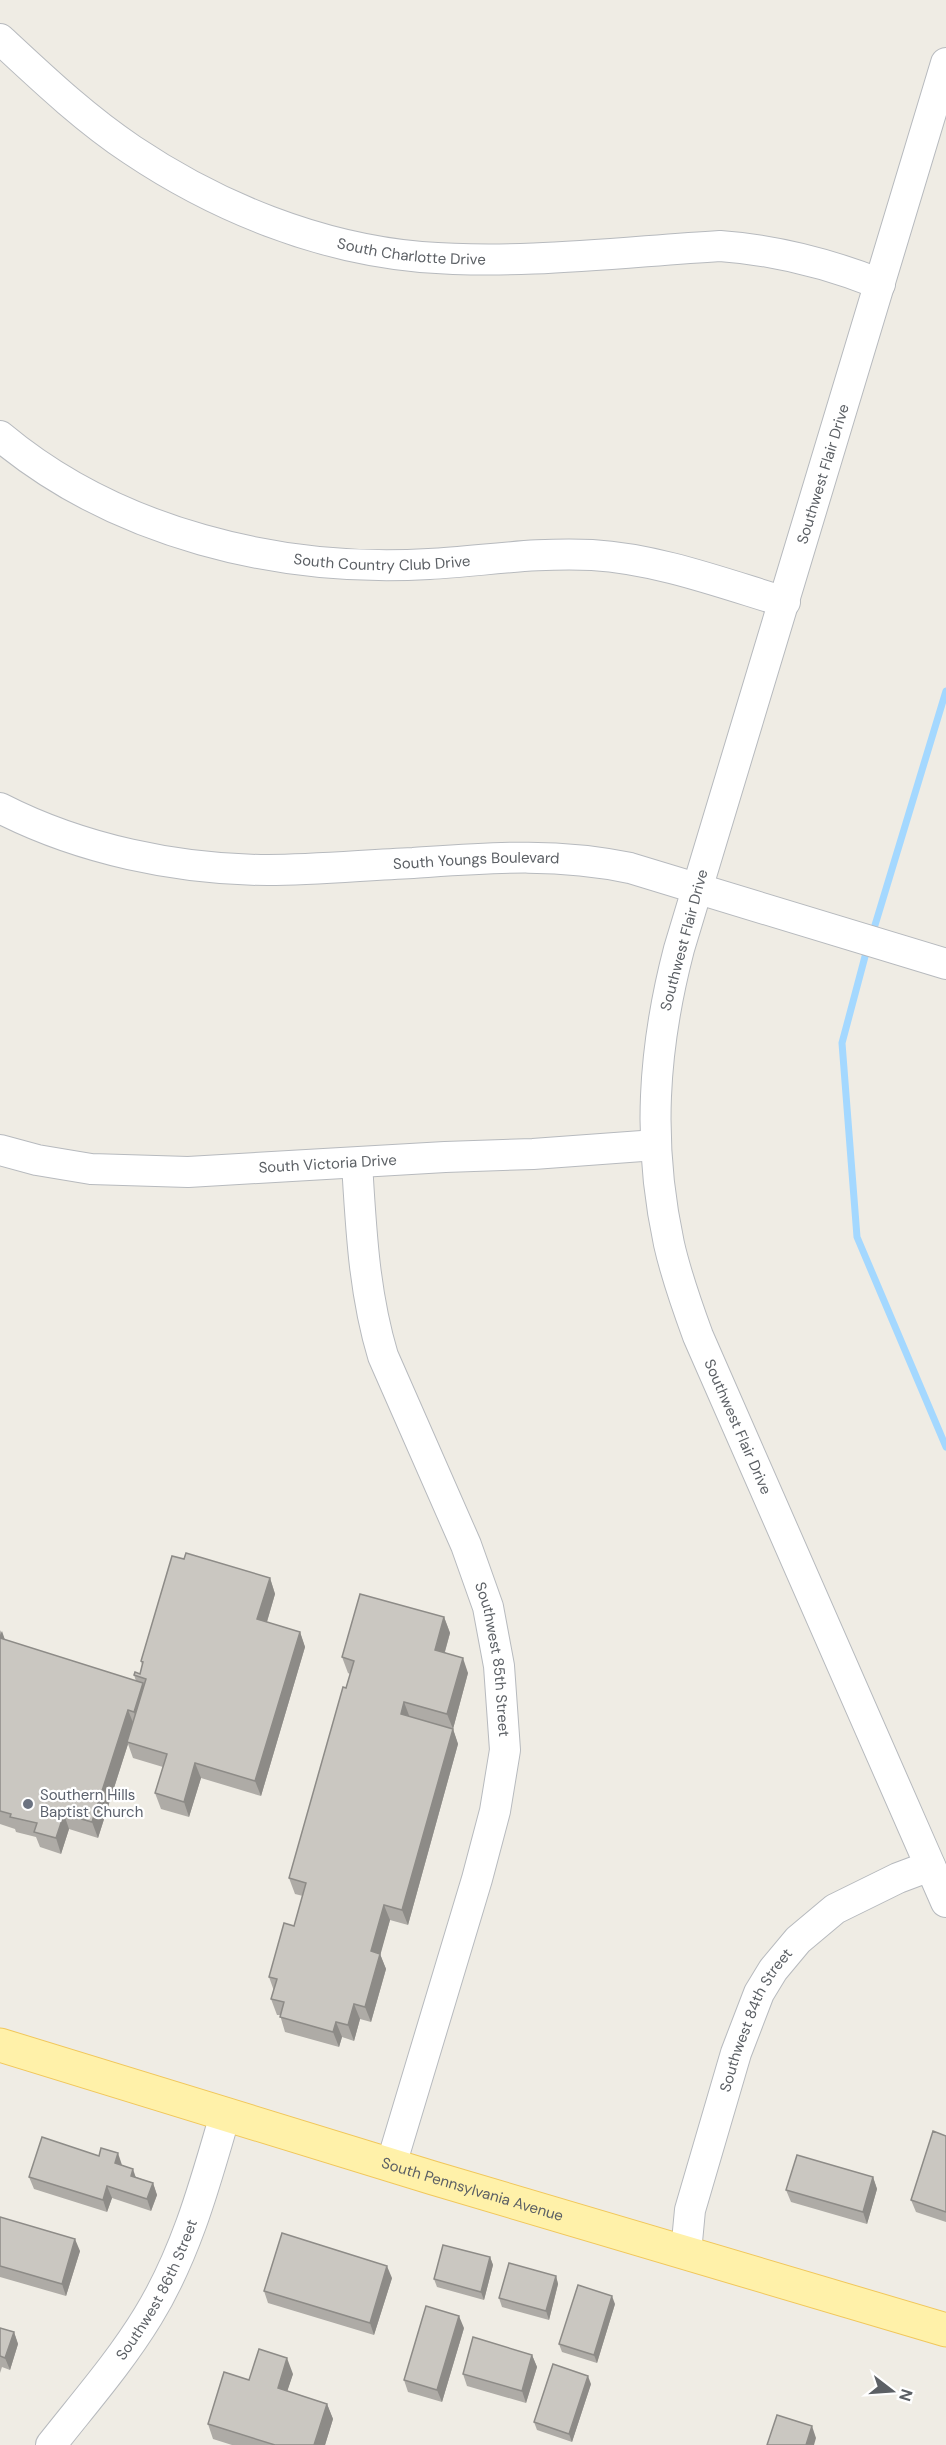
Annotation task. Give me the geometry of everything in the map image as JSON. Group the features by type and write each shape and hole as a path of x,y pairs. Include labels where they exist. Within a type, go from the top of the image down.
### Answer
{"main road":[{"name":"South Pennsylvania Avenue","path":"0,2045 225,2115 946,2330"}],"street":[{"name":"South Charlotte Drive","path":"0,39 76,106 132,150 222,202 313,237 386,252 443,258 532,258 720,246 745,248 792,255 844,270 880,284"},
{"name":"Southwest Flair Drive","path":"946,63 679,949 661,1030 655,1089 660,1196 669,1246 698,1336 946,1902"},
{"name":"South Country Club Drive","path":"0,436 43,468 117,507 195,538 231,547 270,555 335,563 376,565 429,564 519,555 566,554 616,557 676,570 785,602"},
{"name":"South Youngs Boulevard","path":"0,808 49,829 102,847 194,864 266,870 482,858 568,857 630,868 946,964"},
{"name":"South Victoria Drive","path":"0,1150 37,1160 91,1169 188,1172 544,1154 656,1145"},
{"name":"Southwest 85th Street","path":"357,1163 361,1239 375,1329 383,1356 466,1545 488,1607 497,1648 504,1714 505,1750 495,1811 392,2165"},
{"name":"Southwest 84th Street","path":"686,2252 690,2210 730,2074 749,2016 772,1970 798,1940 836,1910 898,1878 930,1866"},
{"name":"Southwest 86th Street","path":"51,2445 137,2333 167,2282 189,2232 225,2115"}],"building":[{"path":"186,1553 270,1578 257,1619 300,1632 255,1781 195,1763 184,1802 155,1793 167,1754 127,1742 146,1679 134,1675 135,1672 140,1674 143,1662 141,1661 172,1556 184,1559"},
{"path":"360,1594 444,1617 435,1650 463,1658 447,1714 404,1702 401,1714 453,1729 402,1910 384,1905 371,1951 380,1954 365,2007 354,2004 348,2025 336,2022 333,2032 280,2017 284,2002 271,1999 277,1979 269,1977 284,1923 294,1926 306,1883 289,1878 343,1687 346,1688 354,1661 342,1657"},
{"path":"0,1638 143,1683 134,1712 128,1710 92,1822 64,1814 56,1838 34,1832 37,1823 10,1817 11,1814 0,1811"},
{"path":"933,2131 946,2136 946,2212 911,2200"},
{"path":"42,2137 99,2156 101,2148 118,2153 115,2163 133,2169 131,2176 153,2183 147,2199 107,2186 103,2200 29,2177"},
{"path":"797,2155 873,2177 863,2212 786,2190"},
{"path":"0,2217 75,2239 62,2284 0,2266"},
{"path":"282,2233 387,2266 370,2323 264,2291"},
{"path":"443,2245 490,2257 481,2292 434,2279"},
{"path":"509,2263 556,2276 546,2311 499,2298"},
{"path":"578,2285 612,2296 594,2355 559,2344"},
{"path":"426,2306 459,2316 437,2390 404,2380"},
{"path":"0,2328 14,2332 5,2358 0,2356"},
{"path":"473,2337 532,2355 522,2391 463,2374"},
{"path":"259,2349 287,2358 278,2388 327,2404 314,2445 275,2445 208,2424 224,2372 249,2380"},
{"path":"553,2364 588,2376 569,2434 534,2422"},
{"path":"777,2415 812,2426 806,2445 767,2445"}],"waterway":[{"path":"872,935 946,691"},
{"path":"867,949 842,1043 857,1237 946,1447"}],"place":[{"name":"Southern Hills Baptist Church","path":"28,1804"}]}
